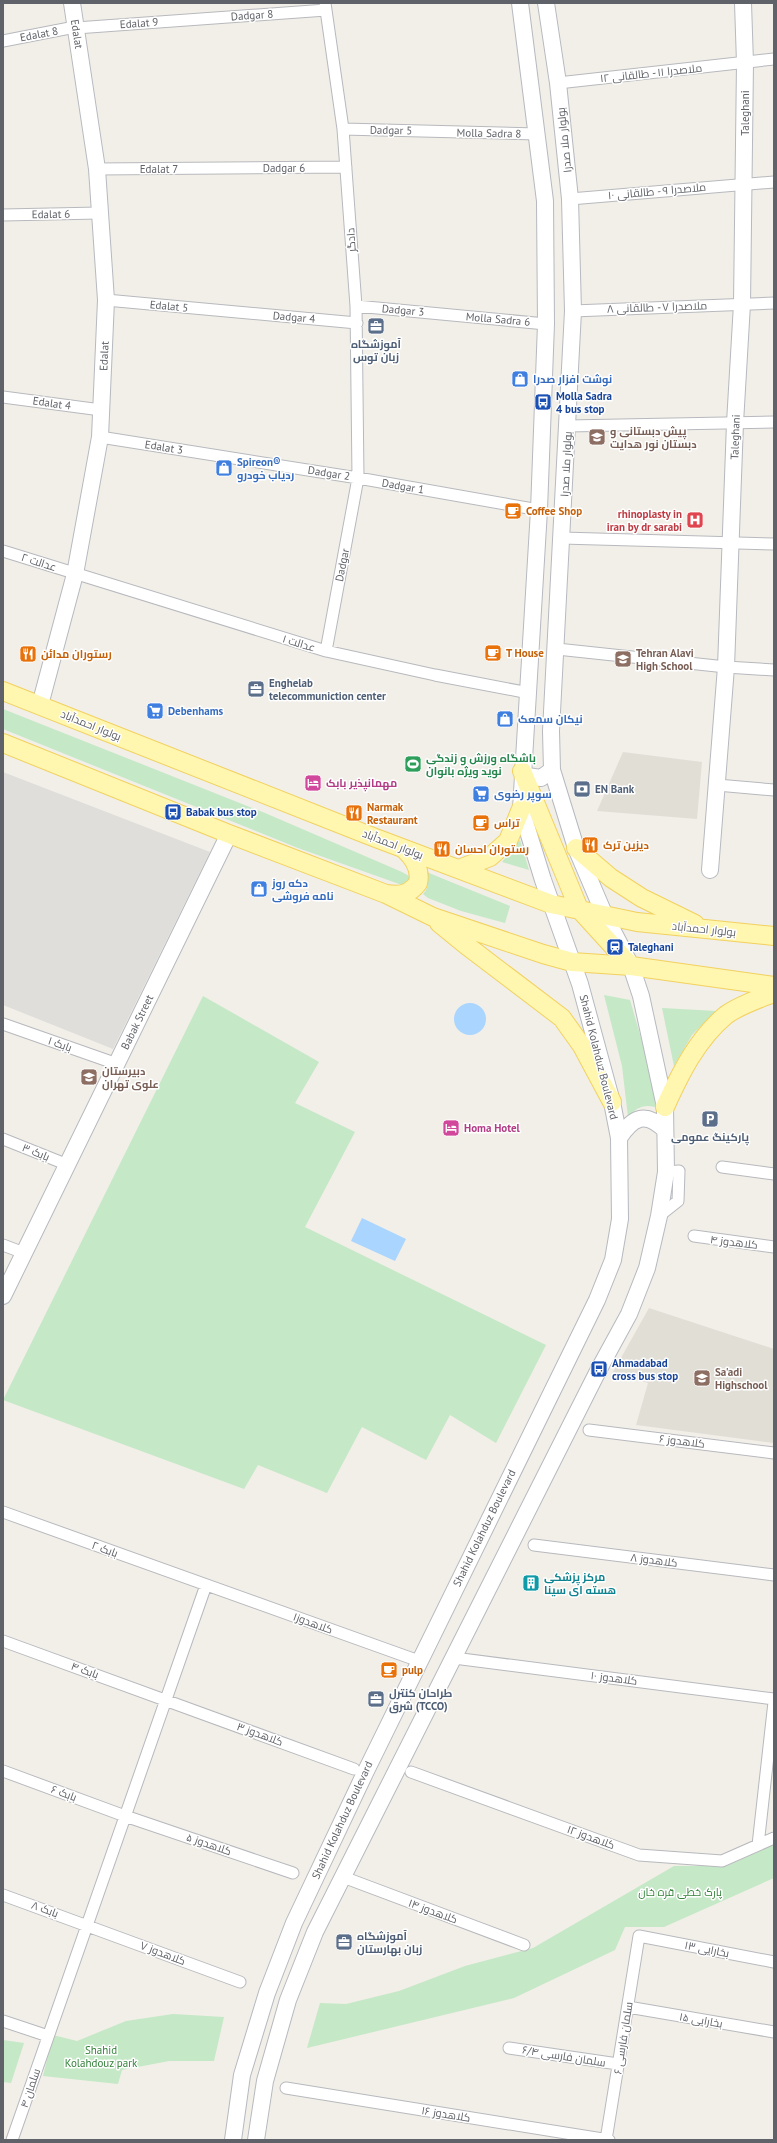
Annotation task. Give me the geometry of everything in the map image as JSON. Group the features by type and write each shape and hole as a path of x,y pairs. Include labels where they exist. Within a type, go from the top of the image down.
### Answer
{"main road":[{"name":"Edalat","path":"40,705 75,574 100,437 106,300 97,169 72,3"},
{"path":"520,3 546,201 546,324 539,510 529,693 522,771 521,809 551,904"},
{"name":"بولوار ملا صدرا","path":"546,3 558,83 570,199 573,310 557,649 551,731 552,770 576,848 605,916"},
{"name":"Taleghani","path":"710,870 726,667 735,423 742,304 745,63 743,3"},
{"name":"بولوار احمدآباد","path":"3,691 404,849 551,904 605,916 709,930 774,936"},
{"path":"3,743 229,834 386,894 433,917 543,954 572,962 631,966 774,986"},
{"path":"522,771 527,776 541,778 552,770"},
{"path":"522,771 579,909 631,966"},
{"path":"459,869 490,857 508,841 521,809"},
{"name":"Babak Street","path":"3,1296 229,834"},
{"path":"576,848 611,878 642,898 709,930"},
{"path":"386,894 397,895 409,893 418,884 418,870 410,855 404,849"},
{"name":"Shahid Kolahduz Boulevard","path":"232,2140 242,2075 267,1993 294,1923 419,1661 597,1300 612,1260 620,1219 618,1138 612,1102 580,984 551,904"},
{"path":"256,2140 265,2081 288,2000 315,1932 599,1369 629,1314 647,1268 659,1216 666,1172 665,1107 641,996 631,966 605,916"},
{"path":"433,917 466,945 562,1018 582,1046 612,1102"},
{"path":"665,1107 683,1069 707,1036 721,1021 745,1004 774,994"},
{"path":"618,1138 626,1127 635,1120 645,1118 655,1121 665,1130"}],"street":[{"name":"Dadgar 8","path":"202,19 325,6"},
{"name":"دادگر","path":"325,6 342,129 356,306 358,478"},
{"name":"Edalat 9","path":"76,27 202,19"},
{"name":"Edalat 8","path":"3,40 76,27"},
{"name":"ملاصدرا ۱۱ - طالقانی ۱۲","path":"558,83 774,59"},
{"name":"Dadgar 5","path":"342,129 440,132"},
{"name":"Molla Sadra 8","path":"440,132 538,134"},
{"name":"Edalat 7","path":"97,169 221,168"},
{"name":"Dadgar 6","path":"221,168 346,168"},
{"name":"ملاصدرا ۹ - طالقانی ۱۰","path":"570,199 774,182"},
{"name":"Edalat 6","path":"3,215 99,213"},
{"name":"Edalat 5","path":"106,300 357,323"},
{"name":"ملاصدرا ۷ - طالقانی ۸","path":"573,310 774,303"},
{"name":"Dadgar 3","path":"356,306 450,314"},
{"name":"Molla Sadra 6","path":"450,314 546,324"},
{"name":"Edalat 4","path":"3,397 101,410"},
{"path":"568,426 774,422"},
{"name":"Edalat 3","path":"100,437 229,457"},
{"name":"Dadgar 2","path":"229,457 358,478"},
{"name":"Dadgar 1","path":"358,478 539,510"},
{"name":"Dadgar","path":"326,651 358,478"},
{"path":"562,538 774,544"},
{"name":"عدالت ۲","path":"3,551 75,574"},
{"name":"عدالت ۱","path":"75,574 326,651 435,675 529,693"},
{"path":"557,649 726,667 774,670"},
{"path":"717,785 774,790"},
{"name":"بابک ۱","path":"3,1024 117,1064"},
{"name":"بابک ۳","path":"3,1139 68,1165"},
{"path":"722,1167 774,1174"},
{"name":"کلاهدوز ۴","path":"694,1236 774,1247"},
{"path":"3,1244 24,1253"},
{"name":"کلاهدوز ۶","path":"589,1430 774,1453"},
{"name":"بابک ۲","path":"3,1512 206,1585"},
{"name":"کلاهدوز ۸","path":"534,1545 774,1575"},
{"name":"کلاهدوز۱","path":"206,1585 419,1661"},
{"name":"سلمان ۴","path":"12,2140 206,1585"},
{"name":"بابک ۴","path":"3,1641 166,1699"},
{"name":"کلاهدوز ۱۰","path":"454,1658 774,1699"},
{"name":"کلاهدوز ۳","path":"166,1699 354,1769"},
{"path":"758,1845 774,1702"},
{"name":"بابک ۶","path":"3,1770 125,1816"},
{"name":"کلاهدوز ۱۲","path":"411,1772 639,1855 722,1861 774,1838"},
{"name":"کلاهدوز ۵","path":"125,1816 293,1873"},
{"name":"کلاهدوز ۱۴","path":"343,1877 524,1945"},
{"name":"بابک ۸","path":"3,1895 87,1924"},
{"name":"کلاهدوز ۷","path":"87,1924 240,1982"},
{"name":"بخارایی ۱۳","path":"639,1936 774,1962"},
{"name":"سلمان فارسی ۶","path":"607,2140 639,1936"},
{"name":"بخارایی ۱۵","path":"628,2007 774,2032"},
{"path":"3,2022 48,2036"},
{"name":"سلمان فارسی ۶/۴","path":"509,2048 618,2064"},
{"name":"کلاهدوز ۱۶","path":"286,2088 607,2140"}],"shaded area":[{"path":"623,752 702,762 697,819 597,811"},
{"path":"3,772 210,852 113,1049 3,1005"},
{"name":"Sa'adi Highschool","path":"649,1308 774,1349 774,1443 636,1425 648,1383 613,1372"}],"green space":[{"path":"3,709 265,813 402,872 409,876 410,883 402,885 298,848 3,729"},
{"path":"520,840 529,870 502,862"},
{"path":"424,871 510,906 505,923 461,911 428,898 423,894 427,889 428,883"},
{"path":"604,995 630,1000 652,1076 657,1105 655,1107 643,1106 634,1111 628,1117 622,1066"},
{"path":"203,996 319,1062 295,1103 355,1132 305,1227 546,1345 496,1443 450,1415 426,1460 362,1427 327,1493 258,1465 244,1489 3,1400"},
{"path":"662,1008 716,1011 692,1035 674,1066"},
{"name":"پارک خطی قره خان","path":"774,1844 774,1878 664,1927 625,1927 615,1950 514,1998 307,2048 320,2003 346,2004 399,1991 465,1966 533,1948 674,1866 727,1866"},
{"name":"Shahid Kolahdouz park","path":"173,2014 224,2017 214,2061 169,2061 122,2070 118,2084 43,2076 53,2035 77,2041 126,2021"},
{"path":"3,2040 24,2043 11,2083 3,2082"}],"water":[{"path":"470,1003 476,1004 483,1010 486,1019 485,1025 479,1032 470,1035 464,1034 457,1028 454,1019 455,1013 461,1006"},
{"path":"362,1218 406,1239 395,1261 351,1241"}],"place":[{"name":"آموزشگاه زبان توس","path":"376,326"},
{"name":"نوشت افزار صدرا","path":"520,379"},
{"name":"Molla Sadra 4 bus stop","path":"543,402"},
{"name":"پیش دبستانی و دبستان نور هدایت","path":"597,437"},
{"name":"Spireon® ردیاب خودرو","path":"224,468"},
{"name":"Coffee Shop","path":"513,511"},
{"name":"rhinoplasty in iran by dr sarabi","path":"695,520"},
{"name":"T House","path":"493,653"},
{"name":"رستوران مدائن","path":"28,654"},
{"name":"Tehran Alavi High School","path":"623,659"},
{"name":"Enghelab telecommuniction center","path":"256,689"},
{"name":"Debenhams","path":"155,711"},
{"name":"نیکان سمعک","path":"505,719"},
{"name":"باشگاه ورزش و زندگی نوید ویژه بانوان","path":"413,764"},
{"name":"مهمانپذیر بابک","path":"313,783"},
{"name":"EN Bank","path":"582,789"},
{"name":"سوپر رضوی","path":"481,794"},
{"name":"Babak bus stop","path":"173,812"},
{"name":"Narmak Restaurant","path":"354,813"},
{"name":"تراس","path":"481,823"},
{"name":"دیزین ترک","path":"590,845"},
{"name":"رستوران احسان","path":"442,849"},
{"name":"دکه روز نامه فروشی","path":"259,889"},
{"name":"Taleghani","path":"615,947"},
{"name":"دبیرستان علوی تهران","path":"89,1077"},
{"name":"پارکینگ عمومی","path":"710,1119"},
{"name":"Homa Hotel","path":"451,1128"},
{"name":"Ahmadabad cross bus stop","path":"599,1369"},
{"name":"Sa'adi Highschool","path":"702,1378"},
{"name":"مرکز پزشکی هسته ای سینا","path":"531,1583"},
{"name":"pulp","path":"389,1670"},
{"name":"طراحان کنترل شرق (TCCO)","path":"376,1699"},
{"name":"آموزشگاه زبان بهارستان","path":"344,1942"}]}
